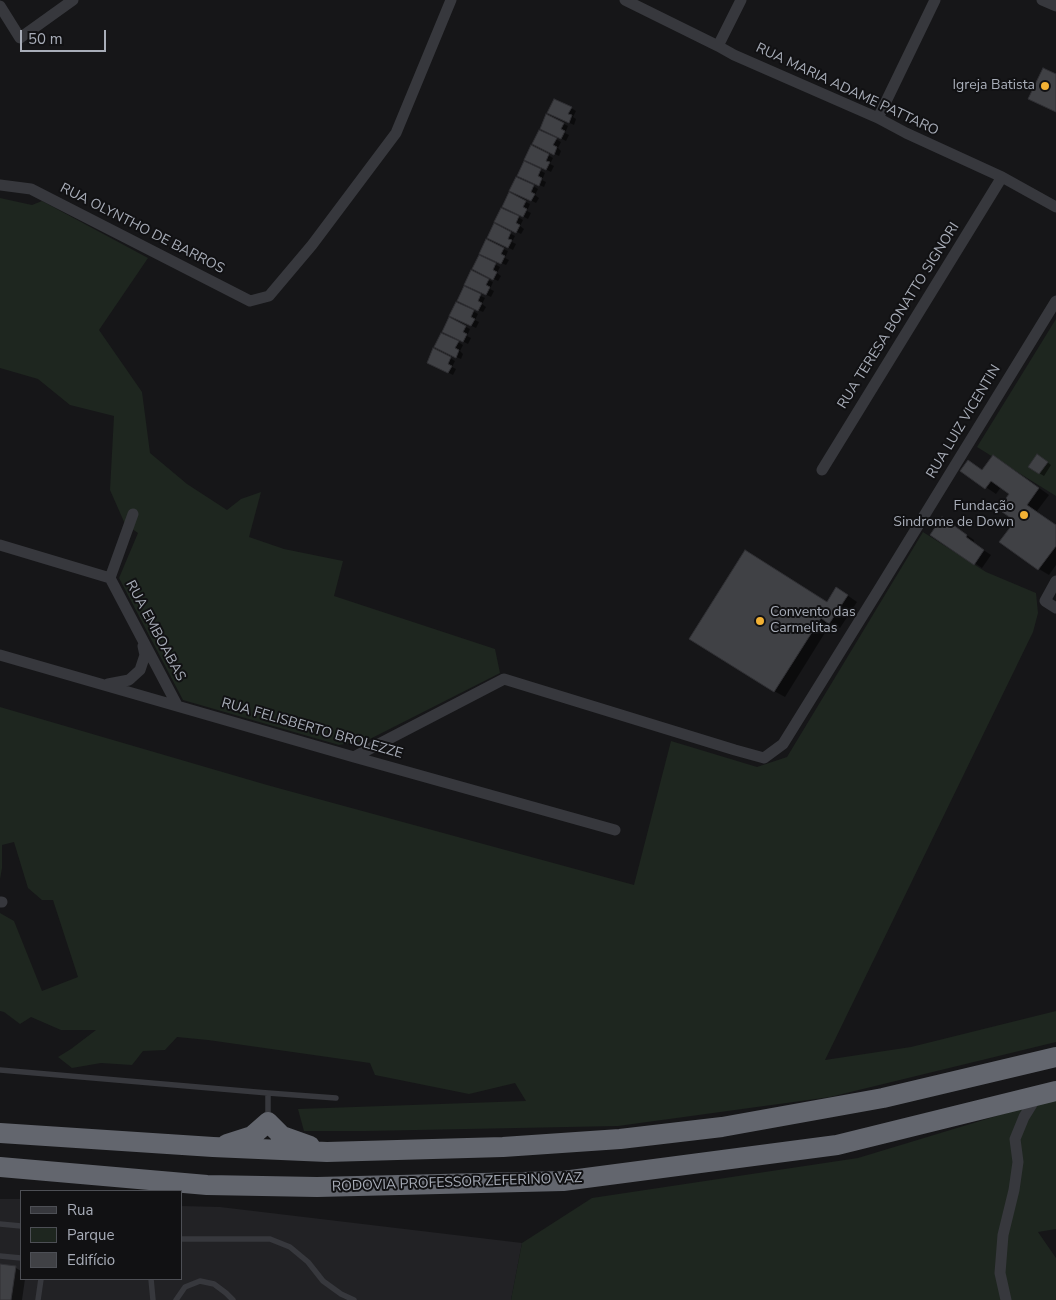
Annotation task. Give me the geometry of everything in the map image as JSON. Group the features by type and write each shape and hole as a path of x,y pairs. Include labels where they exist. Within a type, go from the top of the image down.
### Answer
{"highway":[{"path":"0,1133 213,1147 327,1152 503,1147 620,1139 722,1127 883,1098 1056,1057"},
{"name":"RODOVIA PROFESSOR ZEFERINO VAZ","path":"0,1167 198,1184 317,1188 563,1181 837,1145 1056,1091"},
{"path":"213,1147 252,1136 268,1122 282,1136 327,1152"},
{"path":"103,1176 123,1190"},
{"path":"182,1196 198,1184"}],"street":[{"path":"0,6 20,38 73,0"},
{"name":"RUA OLYNTHO DE BARROS","path":"0,185 31,189 250,301 269,296 312,245 396,133 451,0"},
{"name":"RUA MARIA ADAME PATTARO","path":"625,0 734,54 878,118 906,133 1002,177 1056,207"},
{"path":"718,46 742,0"},
{"path":"878,118 935,0"},
{"path":"1042,0 1056,6"},
{"name":"RUA TERESA BONATTO SIGNORI","path":"822,470 1002,177"},
{"name":"RUA LUIZ VICENTIN","path":"354,756 504,679 764,758 783,744 1056,301"},
{"name":"RUA EMBOABAS","path":"133,514 110,578 177,705"},
{"path":"0,545 110,578"},
{"path":"1056,581 1046,601 1056,608"},
{"path":"104,684 129,680 140,670 145,655 141,636"},
{"name":"RUA FELISBERTO BROLEZZE","path":"0,655 615,830"},
{"path":"1006,1300 1000,1273 1002,1235 1014,1190 1018,1162 1016,1139 1024,1117 1037,1096"}],"lane":[{"path":"0,1070 336,1098"},
{"path":"268,1093 268,1122"},
{"path":"0,1224 20,1226"},
{"path":"182,1239 270,1240 290,1247 308,1262 324,1281 341,1294 354,1300"},
{"path":"0,1256 20,1258"},
{"path":"38,1300 41,1280"},
{"path":"151,1280 153,1300"},
{"path":"176,1300 185,1287 200,1281 214,1284 233,1300"}],"shaded area":[{"path":"0,1199 20,1199 20,1280 182,1280 182,1206 220,1207 522,1243 511,1300 0,1300"}],"green space":[{"path":"0,198 32,205 42,201 148,258 99,330 142,392 150,453 187,484 227,510 241,499 261,492 249,537 284,549 343,561 334,596 495,649 500,673 368,740 339,745 183,700 119,578 138,533 125,524 110,490 114,416 70,405 38,379 0,368"},
{"path":"1056,319 1056,496 977,447"},
{"path":"923,532 986,572 1036,593 1038,613 1033,632 825,1060 911,1047 1056,1011 1056,1042 830,1097 618,1126 304,1131 298,1109 526,1101 515,1083 469,1094 375,1075 370,1063 177,1037 165,1050 143,1051 132,1065 101,1063 72,1068 58,1057 96,1030 61,1030 31,1017 20,1024 0,1011 0,913 14,921 42,991 78,977 53,900 42,900 28,888 14,842 2,845 0,879 0,707 267,785 634,885 671,741 757,767 787,757"},
{"path":"1056,1098 1056,1229 1038,1232 1056,1258 1056,1300 511,1300 522,1243 592,1198 858,1158"}],"building":[{"name":"Igreja Batista","path":"1043,68 1056,74 1056,112 1028,99"},
{"path":"554,99 572,107 568,114 572,115 569,123 547,113"},
{"path":"546,114 564,123 561,129 565,131 561,139 540,129"},
{"path":"539,130 557,138 553,145 557,147 554,155 532,144"},
{"path":"531,145 549,154 546,161 550,162 546,170 524,160"},
{"path":"524,161 541,169 538,176 542,178 539,186 517,176"},
{"path":"516,177 534,185 531,192 535,194 531,201 509,191"},
{"path":"509,192 526,201 523,207 527,209 523,217 502,207"},
{"path":"501,208 519,216 516,223 520,225 516,233 494,222"},
{"path":"494,223 511,232 508,239 512,240 508,248 487,238"},
{"path":"486,239 504,248 501,254 505,256 501,264 479,254"},
{"path":"479,255 496,263 493,270 497,272 493,280 472,269"},
{"path":"471,270 489,279 486,285 490,287 486,295 464,285"},
{"path":"464,286 481,294 478,301 482,303 478,311 457,301"},
{"path":"456,302 474,310 471,317 475,319 471,326 449,316"},
{"path":"449,317 466,326 463,332 467,334 463,342 442,332"},
{"path":"441,333 459,341 455,348 459,350 456,358 434,347"},
{"path":"433,348 451,357 448,364 452,366 448,373 427,363"},
{"path":"1037,454 1048,462 1039,474 1028,467"},
{"name":"Fundação Sindrome de Down","path":"993,455 1039,488 1027,505 1056,525 1056,546 1038,570 999,542 1015,521 998,509 1009,494 991,481 985,489 960,471 968,460 982,470"},
{"path":"942,517 984,550 974,565 930,535"},
{"name":"Convento das Carmelitas","path":"745,550 827,602 836,587 848,595 829,624 821,618 774,692 689,639"},
{"path":"0,1264 16,1266 11,1300 0,1300"}],"place":[{"name":"Igreja Batista","path":"1045,86"},
{"name":"Fundação Sindrome de Down","path":"1024,515"},
{"name":"Convento das Carmelitas","path":"760,621"}]}
